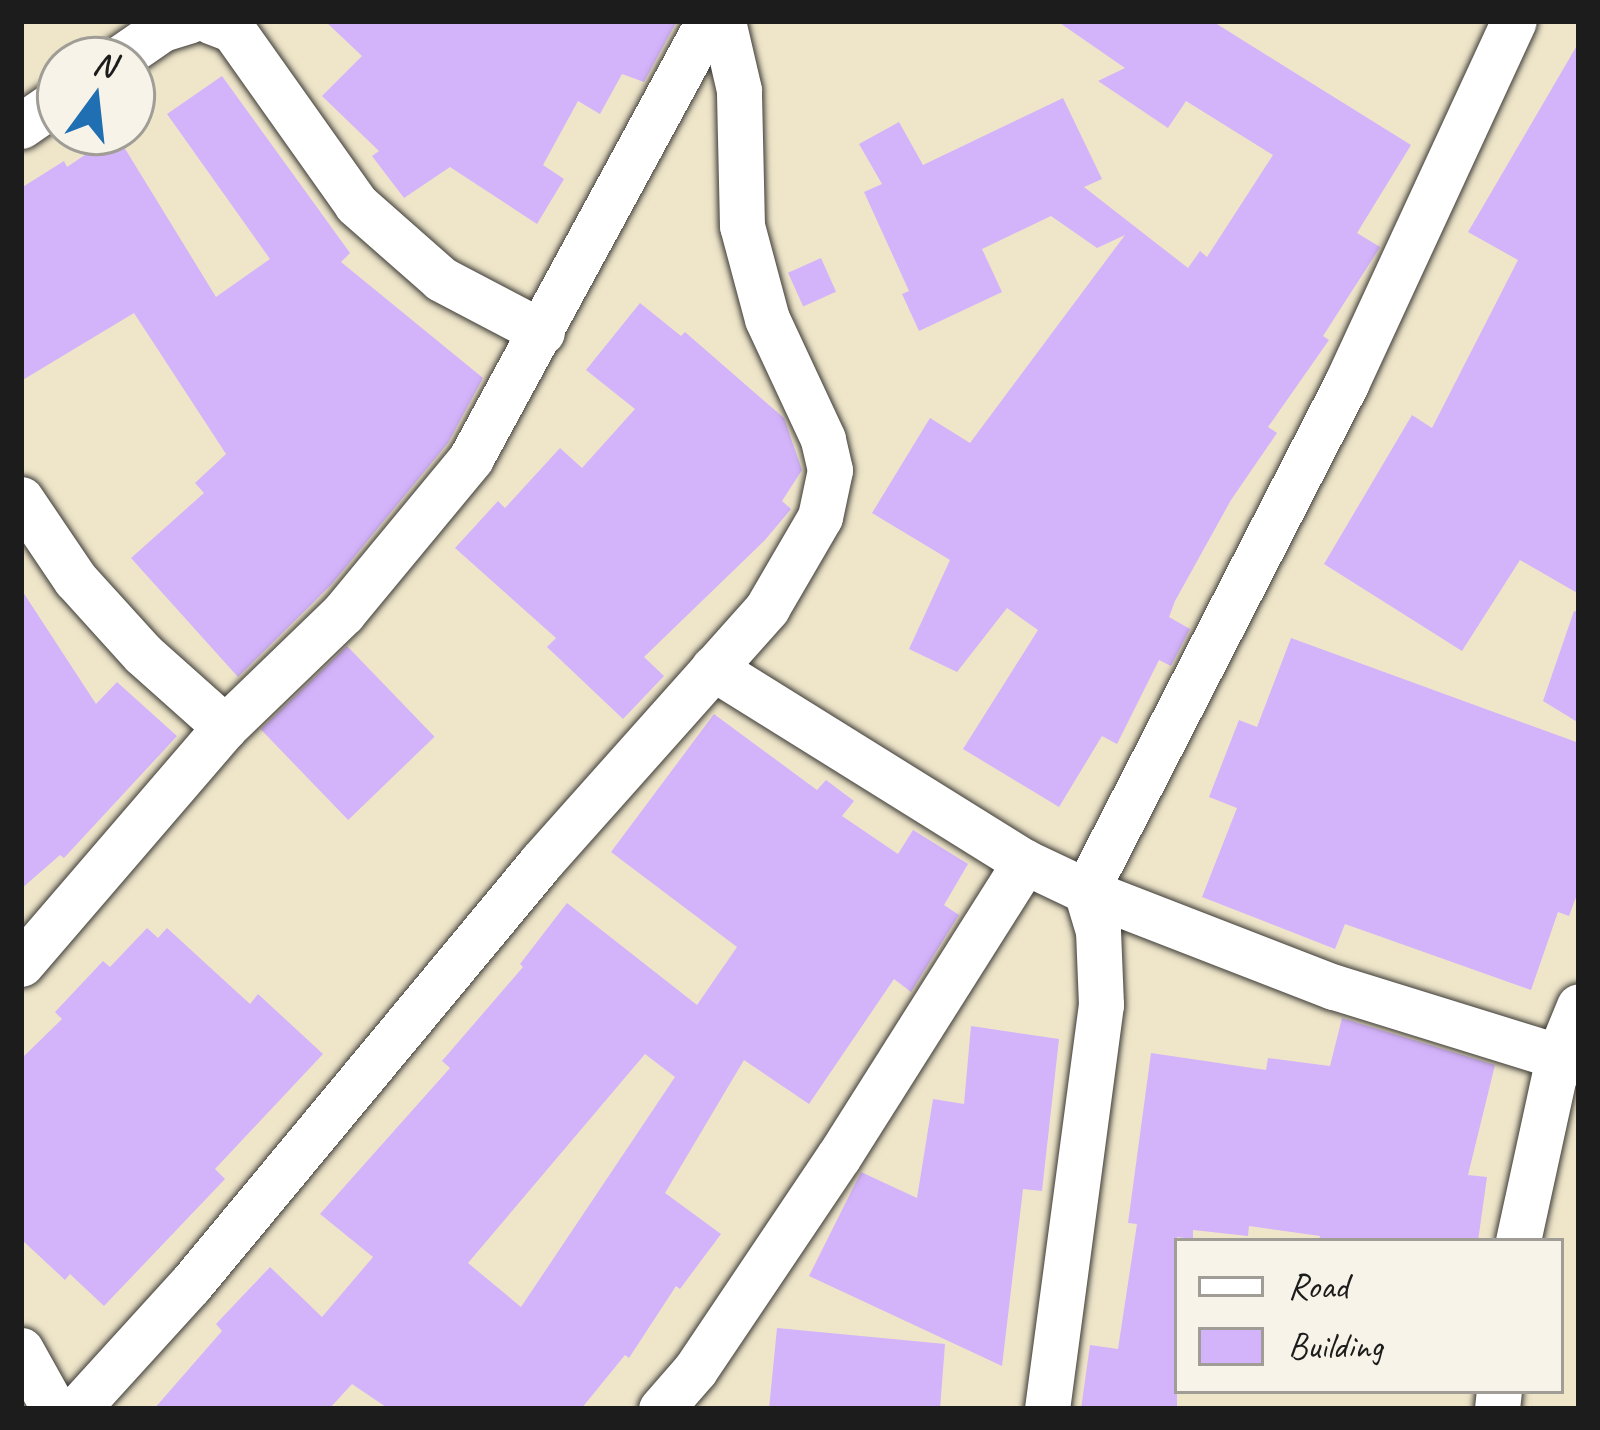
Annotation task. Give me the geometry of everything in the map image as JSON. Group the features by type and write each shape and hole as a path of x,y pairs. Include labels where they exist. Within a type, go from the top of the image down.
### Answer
{"street":[{"path":"152,36 190,21"},
{"path":"210,21 233,30 356,205 441,279 542,332"},
{"path":"21,964 225,727 343,613 471,458 707,21"},
{"path":"77,1409 190,1286 541,862 713,668 777,590 820,517 830,470 824,439 767,320 742,226 739,90 723,21"},
{"path":"1047,1409 1101,1005 1098,931 1086,891 1346,384 1514,21"},
{"path":"21,500 75,579 143,654 225,727"},
{"path":"713,668 1024,862 1086,891 1334,987 1568,1060"},
{"path":"661,1409 694,1370 826,1176 1024,862"},
{"path":"1519,1238 1579,1006"},
{"path":"21,1350 55,1409"}],"building":[{"path":"325,21 677,21 644,82 622,74 600,114 578,101 543,165 564,179 537,224 450,167 404,198 372,156 379,151 322,96 362,56"},
{"path":"1057,21 1212,21 1411,145 1357,233 1380,247 1323,336 1329,340 1268,427 1277,433 1231,500 1175,601 1169,617 1190,629 1171,666 1159,660 1117,744 1102,736 1059,807 963,749 1038,630 1007,608 957,672 909,649 950,560 872,513 930,418 970,443 1125,235 1097,248 1051,216 982,249 1002,292 919,331 902,294 909,291 864,192 882,184 859,144 899,122 923,165 1063,98 1102,179 1084,187 1188,268 1200,251 1207,257 1273,155 1186,101 1168,128 1098,81 1125,68"},
{"path":"1579,42 1579,594 1520,560 1462,651 1324,564 1412,415 1432,428 1518,260 1468,232"},
{"path":"222,76 350,253 341,262 483,378 448,443 332,584 238,677 131,558 204,493 195,483 226,454 134,313 21,381 21,188 64,161 67,167 83,156 129,156 216,297 270,259 167,114"},
{"path":"821,258 836,292 803,306 788,273"},
{"path":"640,303 681,336 685,332 784,418 802,470 782,501 791,509 765,540 644,657 664,676 623,719 547,647 556,638 455,548 498,501 505,508 560,448 582,468 635,409 586,370"},
{"path":"21,589 96,704 117,682 177,736 64,858 60,855 21,889"},
{"path":"1574,611 1579,612 1579,723 1543,701"},
{"path":"1291,638 1579,743 1579,889 1569,916 1558,912 1531,990 1345,924 1335,949 1202,897 1237,808 1209,797 1239,720 1257,727"},
{"path":"347,646 435,737 348,820 261,729"},
{"path":"714,714 817,790 826,780 854,801 842,816 898,854 913,830 968,864 944,905 959,915 911,992 894,979 809,1104 744,1060 665,1193 721,1234 680,1289 676,1286 629,1358 625,1355 581,1409 389,1409 352,1384 329,1409 154,1409 222,1331 216,1324 270,1267 322,1317 373,1257 320,1214 450,1068 442,1061 523,967 520,964 567,903 697,1005 737,947 611,852","holes":["645,1054 675,1077 521,1307 468,1263"]},
{"path":"147,928 158,938 167,928 250,1004 258,994 323,1054 215,1169 225,1179 104,1306 70,1274 65,1280 21,1239 21,1059 62,1019 55,1012 103,961 110,967"},
{"path":"1342,1018 1495,1065 1468,1175 1487,1177 1478,1238 1320,1238 1249,1226 1248,1236 1193,1230 1193,1238 1174,1238 1177,1409 1081,1409 1090,1345 1118,1349 1137,1224 1128,1223 1151,1053 1266,1070 1268,1058 1330,1066"},
{"path":"971,1026 1059,1039 1042,1191 1023,1189 1002,1366 809,1276 861,1172 917,1198 933,1099 964,1104"},
{"path":"777,1328 945,1344 940,1409 769,1409"}]}
